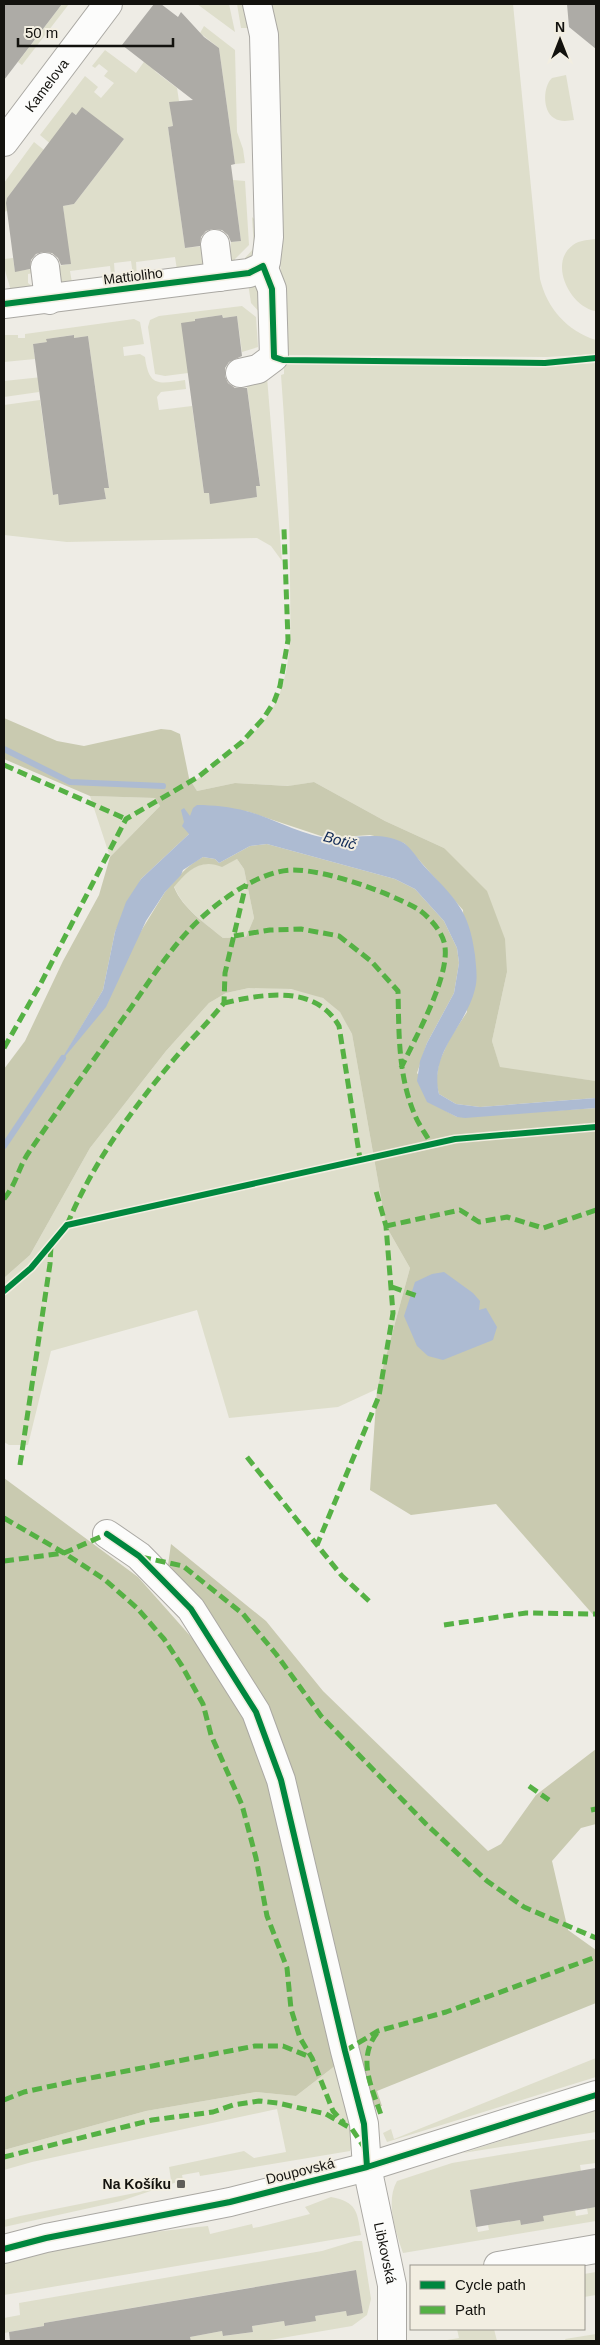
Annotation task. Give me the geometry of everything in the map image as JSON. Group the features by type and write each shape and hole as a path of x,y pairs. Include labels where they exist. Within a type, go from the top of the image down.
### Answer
{"street":[{"name":"Kamelova","path":"4,142 108,4"},
{"path":"240,373 258,369 274,358 272,289 264,266 268,255 269,237 267,142 264,35 257,4"},
{"path":"216,244 220,277"},
{"name":"Mattioliho","path":"4,304 50,300 249,273 264,266"},
{"path":"45,267 50,300"},
{"name":"Libkovská","path":"107,1534 139,1556 191,1609 256,1712 281,1780 364,2124 367,2167 402,2283 392,2341"},
{"name":"Doupovská","path":"4,2249 46,2238 230,2202 367,2167 596,2095"},
{"path":"504,2265 596,2249"}],"green space":[{"path":"62,4 69,4 22,65 18,62"},
{"path":"197,4 229,4 235,32"},
{"path":"237,4 246,4 254,28 241,28"},
{"path":"269,4 513,4 540,279 548,300 560,317 576,331 596,340 596,354 547,357 283,355 274,43"},
{"path":"204,26 235,50 237,132 243,149 245,163 235,164 219,48 200,33"},
{"path":"105,50 136,73 146,59 156,72 177,88 179,101 170,103 173,126 168,127 185,248 204,246 207,265 177,270 175,257 136,262 137,278 133,275 131,261 114,263 115,277 112,281 110,266 70,271 72,283 59,289 51,267 70,264 63,206 74,204 124,139 73,113 53,146 40,135 85,76 98,87 94,92 101,98 114,83 104,76 108,71 99,64 95,68 92,66"},
{"path":"566,75 574,120 564,121 550,115 545,98 547,87 552,78"},
{"path":"34,142 44,150 7,198 7,211 4,212 4,183"},
{"path":"233,180 245,181 249,245 235,259 236,265 229,263 231,242 241,241"},
{"path":"252,217 259,224 258,252 246,264 245,258 254,248"},
{"path":"596,239 595,311 586,307 570,293 562,272 562,262 566,253 573,245 581,241"},
{"path":"13,258 15,271 34,269 33,273 28,274 28,283 37,290 11,294 4,259"},
{"path":"248,283 257,283 263,316 251,303"},
{"path":"242,306 256,317 258,347 242,352 237,316 223,318 222,315 195,319 188,373 165,376 155,374 148,327 150,320 159,316"},
{"path":"134,319 140,322 144,344 123,347 124,356 140,354 145,357 149,374 156,381 185,380 186,389 161,392 157,397 159,410 192,406 204,493 209,493 211,503 257,497 256,486 260,485 246,379 267,377 282,561 271,546 257,538 67,542 4,535 4,405 40,400 53,495 58,494 60,505 106,499 104,488 109,487 88,336 74,338 73,335 47,339 47,342 33,344 35,359 4,362 4,335 18,335 18,338 25,338 25,334"},
{"path":"596,363 596,1081 500,1068 492,1041 507,972 444,848 385,821 314,782 289,786 235,783 197,791 192,783 250,737 260,726 276,702 286,673 290,642 290,554 281,375 284,374 284,364 541,366"},
{"path":"42,377 43,387 39,388 39,392 4,397 4,381"},
{"path":"4,718 57,741 84,746 161,729 171,730 180,734 189,778 197,791 235,783 288,786 314,782 385,821 444,848 487,891 505,939 507,972 492,1041 500,1067 596,1081 596,1098 480,1107 456,1104 439,1094 436,1082 439,1062 450,1038 467,1012 463,910 404,843 370,835 327,838 246,811 189,834 141,879 115,932 103,990 61,1061 165,892 187,868 203,857 215,859 219,863 250,846 267,844 395,879 415,889 444,921 457,948 459,963 454,993 427,1043 417,1073 446,1111 457,1117 596,1108 596,1618 496,1504 411,1515 370,1490 377,1389 410,1268 386,1226 352,1034 340,1012 323,998 291,989 249,988 226,993 209,1003 166,1051 90,1148 30,1255 4,1278 4,1069 25,1041 63,961 99,895 110,857 160,806 155,798 90,796 4,759","holes":["237,859 244,869 254,918 246,937 223,938 189,909 174,887 189,871 201,865 207,864 222,867"]},
{"path":"90,796 155,798 160,806 110,857"},
{"path":"237,859 244,869 254,918 246,937 223,938 189,909 174,886 195,867 207,864 222,866"},
{"path":"249,988 299,990 311,993 333,1004 341,1013 352,1034 386,1226 410,1268 377,1389 338,1407 229,1418 197,1310 51,1351 28,1445 9,1445 4,1442 4,1278 30,1255 90,1148 166,1051 209,1003 226,993"},
{"path":"4,1478 138,1577 208,1656 253,1736 280,1815 340,2062 296,2096 256,2092 146,2111 4,2150"},
{"path":"171,1544 266,1621 323,1691 488,1851 501,1844 536,1795 596,1749 596,1824 581,1828 552,1861 568,1930 596,1950 596,2003 377,2091 382,2106 373,2107 294,1809 167,1572"},
{"path":"596,2058 596,2077 387,2142 383,2133 391,2129 394,2139"},
{"path":"340,2062 355,2139 350,2151 200,2176 199,2172 182,2175 183,2180 121,2201 4,2227 4,2220 140,2192 171,2180 169,2167 244,2151 254,2158 286,2152 277,2109 32,2162 4,2170 4,2150 146,2111 256,2092 296,2096"},
{"path":"596,2110 596,2132 463,2153"},
{"path":"596,2139 596,2163 580,2165 581,2171 470,2190 478,2232 489,2230 488,2225 520,2220 522,2225 543,2221 543,2216 575,2210 576,2216 588,2214 587,2208 596,2207 596,2221 403,2253 395,2227 392,2207 392,2198 397,2181 452,2163"},
{"path":"331,2197 351,2205 357,2214 361,2235 4,2295 4,2263 28,2255 79,2243 156,2232 208,2226 210,2234 252,2224 253,2228 259,2227 310,2214 305,2207"},
{"path":"355,2241 362,2241 371,2299 367,2315 352,2326 264,2341 191,2341 190,2337 222,2331 224,2336 253,2332 252,2326 284,2321 286,2326 315,2321 315,2316 346,2311 363,2313 355,2270 44,2323 44,2326 4,2333 4,2318 20,2315 19,2303 322,2251"},
{"path":"596,2272 596,2295 585,2297 585,2274"},
{"path":"457,2330 494,2330 497,2341 441,2341 459,2338"},
{"path":"596,2334 596,2341 566,2341 565,2339"}],"water":[{"path":"197,805 222,806 246,811 320,837 376,836 395,839 404,843 459,906 469,926 475,955 477,977 475,989 464,1016 450,1040 439,1065 437,1079 439,1094 456,1104 480,1107 596,1098 596,1108 465,1118 457,1117 427,1102 417,1081 420,1061 427,1043 454,993 459,963 457,948 444,921 415,889 395,879 267,844 250,846 219,863 215,859 203,857 183,870 181,875 165,892 146,921 106,1007 58,1065 103,990 115,932 126,902 141,879 189,834 182,826 184,822 181,810 184,808 190,816 193,808"},
{"path":"444,1272 473,1293 480,1301 479,1310 486,1308 497,1327 493,1340 443,1360 428,1356 417,1346 404,1316 415,1282 432,1274"}],"building":[{"path":"4,4 62,4 4,80"},
{"path":"154,4 161,4 178,17 181,12 204,37 219,48 235,164 231,165 241,241 231,242 228,235 222,230 213,229 206,231 201,237 200,246 185,248 168,127 173,126 169,102 193,100 122,45"},
{"path":"567,4 596,4 596,49 569,27"},
{"path":"82,107 124,139 74,204 63,206 71,264 61,265 58,258 52,253 43,252 36,254 31,260 30,269 15,272 6,203 7,198 72,112 76,115"},
{"path":"222,315 223,318 237,316 242,356 229,362 225,368 225,376 228,383 235,388 247,388 260,486 256,486 257,497 210,504 209,493 204,493 181,323"},
{"path":"74,335 74,338 88,336 109,488 104,488 106,499 59,505 58,494 53,495 33,344 47,342 46,339"},
{"path":"596,2168 596,2207 543,2216 544,2221 521,2225 520,2220 476,2227 470,2190"},
{"path":"356,2270 363,2313 347,2316 346,2311 315,2316 316,2321 285,2326 284,2321 252,2326 253,2332 223,2336 222,2331 190,2337 191,2341 10,2341 9,2332 44,2326 44,2323"}],"waterway":[{"path":"4,749 70,782 163,786"},
{"name":"Botič","path":"4,1146 63,1058"}],"marked path":[{"path":"4,1048 41,983 126,819 198,777 242,742 263,719 274,702 280,686 288,640 284,529"},
{"path":"4,765 126,819"},
{"path":"4,1199 29,1152 170,952 198,921 218,904 242,888 268,875 281,871 307,871 356,883 389,895 416,908 439,930 445,947 442,975 430,1008 401,1068"},
{"path":"67,1225 88,1181 126,1120 171,1063 224,1003 225,973 246,884"},
{"path":"234,936 270,930 301,929 339,936 371,961 398,991 400,1053 405,1083 416,1117 431,1144"},
{"path":"224,1003 255,997 287,995 316,1003 329,1013 339,1026 360,1159"},
{"path":"369,1601 342,1576 317,1545 379,1396 393,1313 386,1226 376,1191"},
{"path":"386,1226 460,1210 479,1222 507,1217 543,1228 596,1210"},
{"path":"20,1465 50,1264 51,1245"},
{"path":"392,1287 417,1296"},
{"path":"247,1457 317,1545"},
{"path":"4,1518 104,1579 137,1608 164,1639 182,1666 203,1704 211,1735 242,1805 256,1858 267,1916 287,1968 291,2009 300,2038 312,2058 333,2111 344,2123"},
{"path":"4,1561 64,1553 107,1534"},
{"path":"141,1557 183,1566 243,1614 276,1654 321,1716 426,1824 487,1881 524,1907 596,1938"},
{"path":"444,1625 526,1613 596,1614"},
{"path":"529,1786 549,1800"},
{"path":"591,1810 596,1809"},
{"path":"345,2051 378,2031 446,2012 596,1957"},
{"path":"377,2033 371,2043 367,2064 368,2075 382,2118"},
{"path":"4,2100 24,2092 75,2081 255,2046 283,2046 310,2057"},
{"path":"4,2157 152,2120 213,2112 233,2105 259,2101 278,2103 326,2114 352,2129 364,2147"}],"cycle path":[{"path":"4,304 249,273 263,266 272,289 274,357 283,360 545,363 596,358"},
{"path":"4,1291 31,1268 67,1225 455,1139 596,1127"},
{"path":"107,1534 139,1556 191,1609 256,1712 281,1780 364,2124 367,2167"},
{"path":"4,2249 46,2238 230,2202 367,2167 596,2095"}],"place":[{"name":"Na Košíku","path":"181,2184"}]}
